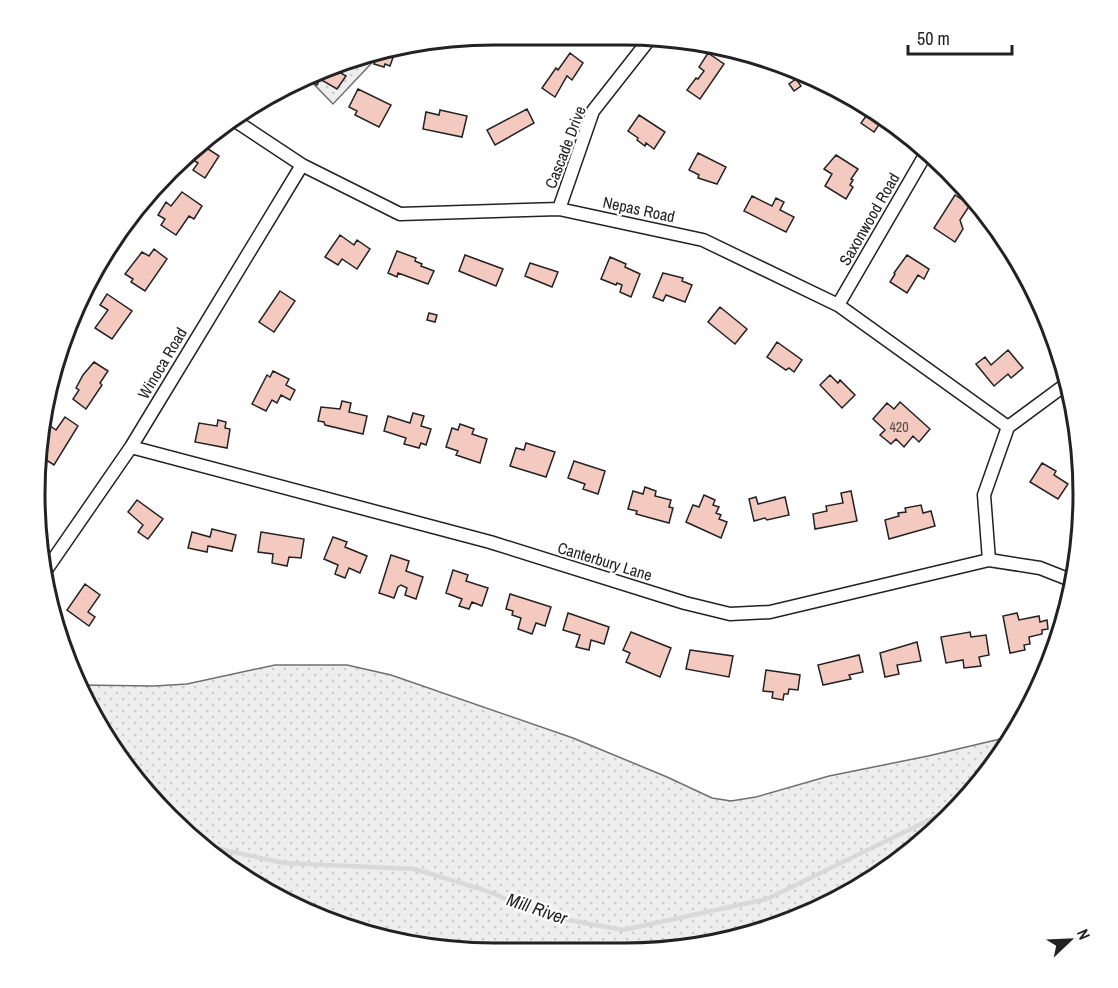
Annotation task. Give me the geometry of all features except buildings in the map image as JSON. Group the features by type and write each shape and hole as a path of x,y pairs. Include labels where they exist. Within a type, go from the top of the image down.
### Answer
{"street":[{"name":"Cascade Drive","path":"559,209 593,111 644,46"},
{"name":"Nepas Road","path":"240,124 302,165 400,214 559,209 703,240 838,304 1008,427"},
{"name":"Saxonwood Road","path":"838,304 923,159"},
{"name":"Winoca Road","path":"51,563 131,447 302,165"},
{"path":"989,560 984,495 1008,427 1060,388"},
{"name":"Canterbury Lane","path":"131,447 490,542 684,603 730,614 770,612 989,560 1040,568 1065,578"}],"shaded area":[{"path":"373,62 333,104 313,83"},
{"path":"275,665 347,665 391,675 573,738 712,798 731,801 756,797 829,776 999,739 962,790 920,832 849,883 796,909 740,928 683,939 653,942 465,942 435,939 378,928 322,909 269,883 198,832 156,790 138,767 105,718 87,685 187,684"}],"waterway":[{"name":"Mill River","path":"220,849 284,863 414,869 484,890 552,917 623,930 767,899 935,817"}]}
